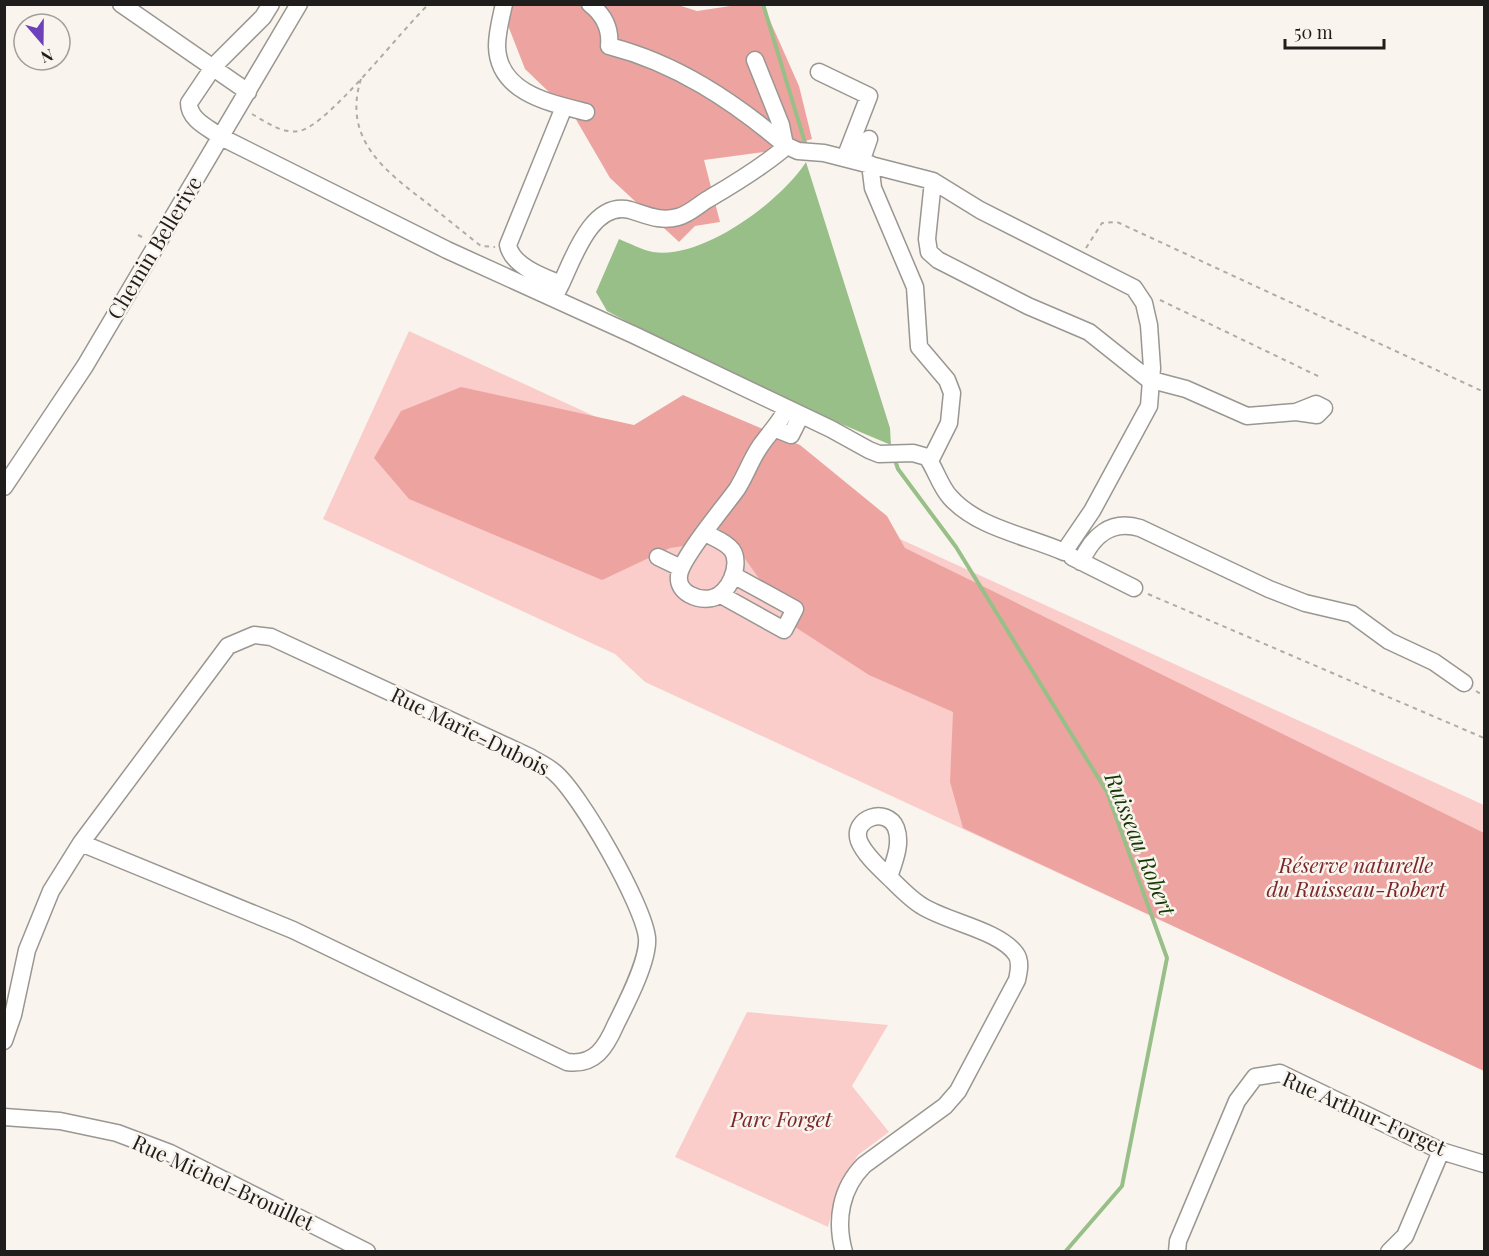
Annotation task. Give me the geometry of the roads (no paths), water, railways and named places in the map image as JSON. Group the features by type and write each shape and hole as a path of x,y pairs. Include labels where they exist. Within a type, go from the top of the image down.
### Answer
{"street":[{"path":"121,4 248,92"},
{"name":"Chemin Bellerive","path":"4,487 85,366 299,4"},
{"path":"504,4 497,47 504,72 516,85 540,100 586,112"},
{"path":"590,4 603,16 610,34 609,46 652,60 693,79 798,149 858,161 933,181 980,210 1126,283 1140,296 1149,325 1152,381 1149,406 1092,511 1081,562"},
{"path":"285,29 267,10 212,69 189,103 189,110 194,117 221,137 447,250 558,291 869,450 922,454 930,461 944,489 963,509 990,524 1064,552 1134,588"},
{"path":"754,60 781,125 798,149"},
{"path":"819,72 869,96 858,161 873,188 915,287 919,347 947,380 952,393 950,423 930,461"},
{"path":"558,291 519,262 510,253 508,245 539,163 564,107"},
{"path":"858,161 869,139"},
{"path":"558,291 579,248 602,215 623,208 659,219 686,214 776,155 798,149"},
{"path":"933,181 927,239 932,256 1028,306 1089,332 1136,371 1152,381 1186,389 1247,416 1296,412"},
{"path":"733,575 795,609 784,630 721,595 699,598 685,592 679,582 681,568 738,487 761,446 776,429 791,435 794,412"},
{"path":"1064,552 1085,536 1118,526 1132,526 1269,589 1305,603 1352,614 1389,641 1434,662 1464,683"},
{"path":"705,533 731,548 735,558 733,575 721,595"},
{"path":"658,557 681,568"},
{"name":"Rue Marie-Dubois","path":"4,1041 14,1015 27,950 51,891 81,843 228,646 254,635 271,637 530,757 554,772 591,816 641,917 647,940 636,981 605,1049 580,1064 567,1062 293,930 81,843"},
{"path":"844,1251 841,1233 842,1199 853,1175 945,1106 958,1091 1017,980 1020,967 1018,955 1007,944 923,907 889,877"},
{"name":"Rue Arthur-Forget","path":"1177,1251 1178,1241 1237,1101 1254,1077 1280,1073 1441,1151 1485,1164"},
{"name":"Rue Michel-Brouillet","path":"4,1117 60,1121 117,1133 170,1153 367,1251"},
{"path":"1389,1251 1405,1236 1441,1151"}],"waterway":[{"name":"Ruisseau Robert","path":"763,4 806,146"},
{"name":"Ruisseau Robert","path":"894,457 898,469 956,547 1107,792 1167,958 1122,1186 1065,1252"}],"park label":[{"name":"Réserve naturelle du Ruisseau-Robert","path":"1356,878"},
{"name":"Parc Forget","path":"781,1120"}]}
